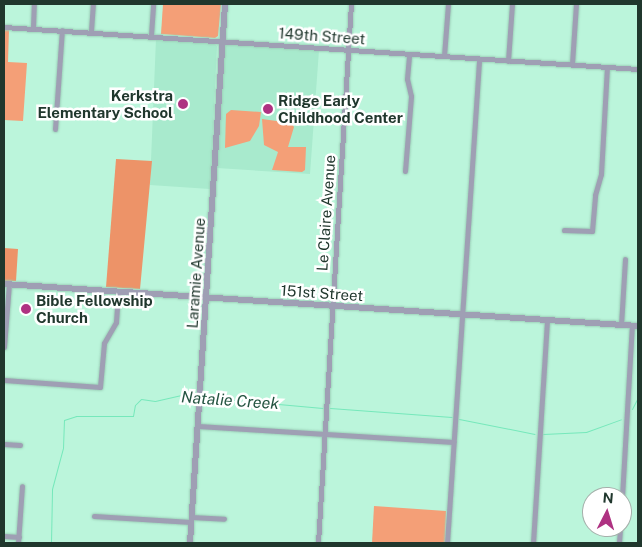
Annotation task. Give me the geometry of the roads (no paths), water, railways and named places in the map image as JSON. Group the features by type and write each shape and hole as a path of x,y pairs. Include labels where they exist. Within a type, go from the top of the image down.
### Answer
{"street":[{"path":"33,28 34,4"},
{"path":"91,31 93,4"},
{"path":"151,35 153,4"},
{"name":"Laramie Avenue","path":"190,543 225,4"},
{"name":"Le Claire Avenue","path":"318,543 351,4"},
{"path":"444,56 448,4"},
{"path":"508,61 512,4"},
{"path":"572,64 576,4"},
{"name":"149th Street","path":"4,26 638,69"},
{"path":"55,129 62,30"},
{"path":"405,171 411,96 407,79 409,54"},
{"path":"447,543 479,59"},
{"path":"564,230 592,232 594,195 601,174 607,68"},
{"path":"621,325 625,259"},
{"path":"4,347 6,284"},
{"name":"151st Street","path":"6,284 635,326"},
{"path":"4,380 100,387 104,343 116,322 118,292"},
{"path":"533,543 547,320"},
{"path":"623,487 635,326"},
{"path":"198,426 454,442"},
{"path":"4,444 20,445"},
{"path":"4,536 18,540 22,486"},
{"path":"94,516 224,519"}],"waterway":[{"name":"Natalie Creek","path":"51,543 52,489 63,448 64,420 76,416 133,416 135,405 141,399 155,401 181,395 198,397"},
{"name":"Natalie Creek","path":"202,397 323,408"},
{"name":"Natalie Creek","path":"632,409 638,397"},
{"name":"Natalie Creek","path":"330,408 452,417"},
{"name":"Natalie Creek","path":"459,419 535,434"},
{"name":"Natalie Creek","path":"543,434 586,432 621,419"}],"place":[{"name":"Kerkstra Elementary School","path":"183,104"},
{"name":"Ridge Early Childhood Center","path":"268,109"},
{"name":"Bible Fellowship Church","path":"26,309"}]}
